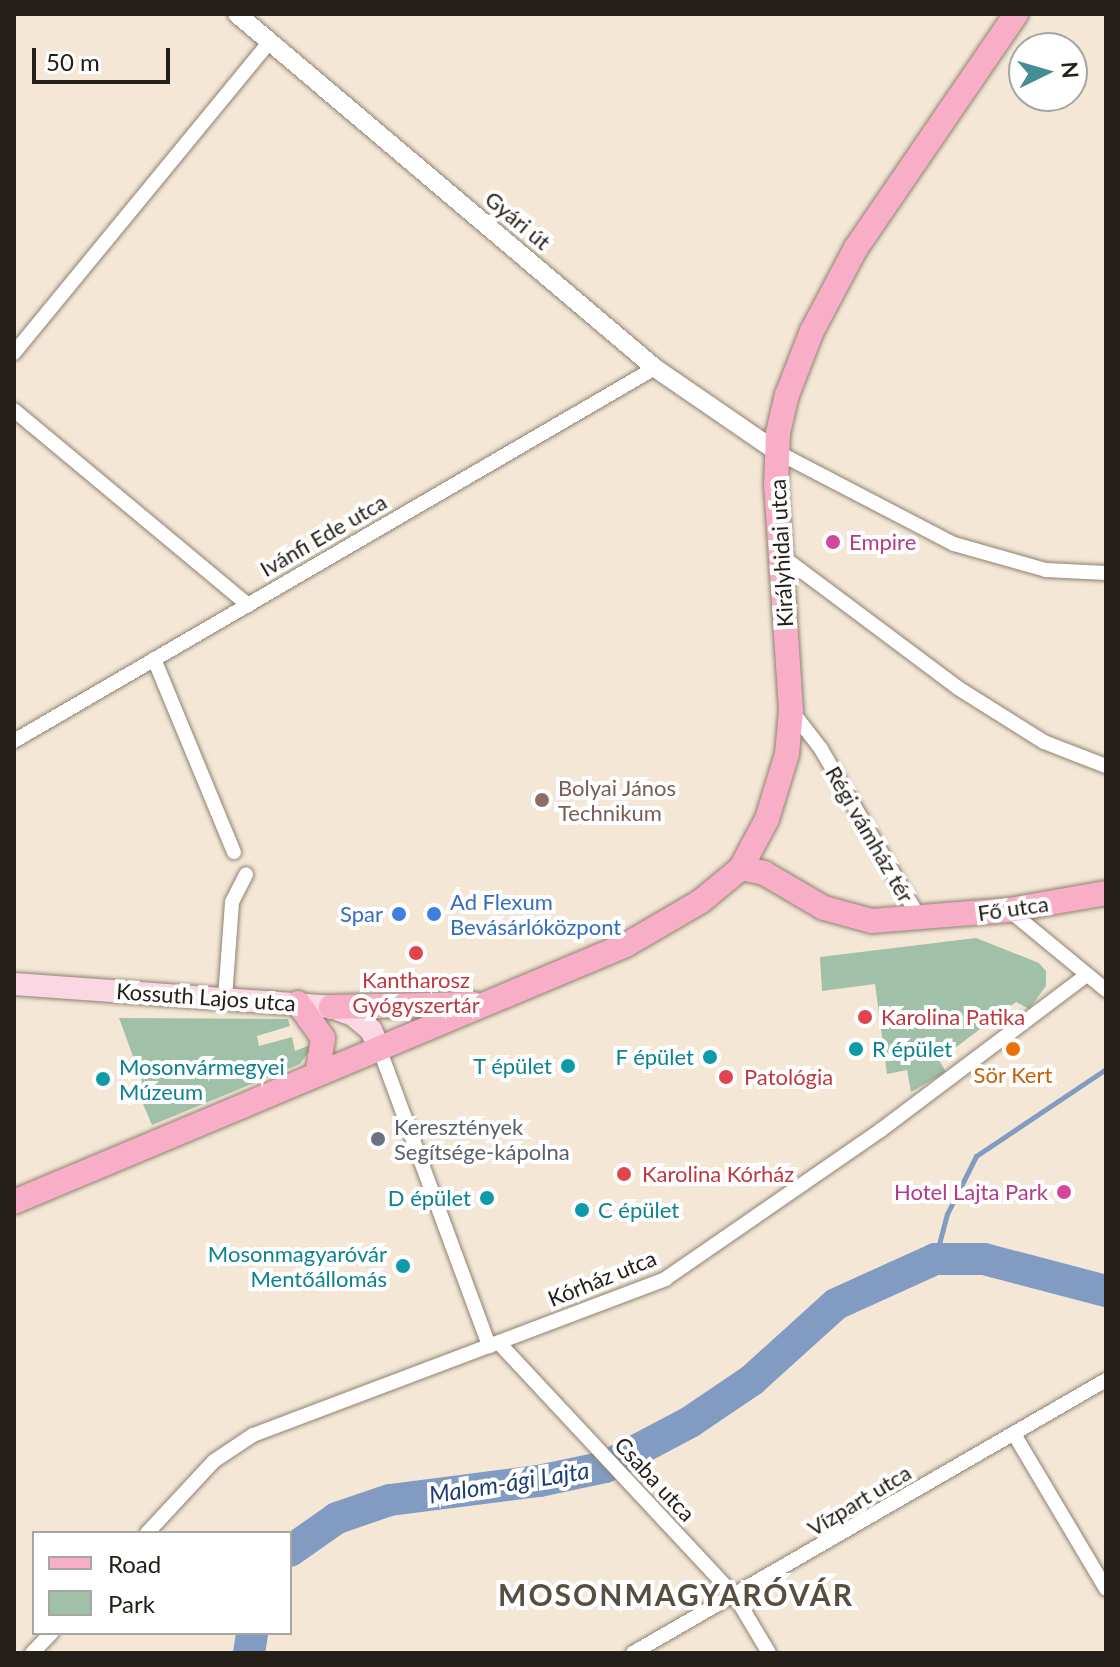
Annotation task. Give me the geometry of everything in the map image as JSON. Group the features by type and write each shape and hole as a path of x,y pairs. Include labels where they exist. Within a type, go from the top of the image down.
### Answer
{"main road":[{"name":"Királyhidai utca","path":"14,1202 379,1048 496,1003 672,921 741,868 780,783 791,710 778,554 777,452 797,363 856,248 1016,14"},
{"name":"Régi vámház tér","path":"741,868 764,873 824,908 853,918 920,920"},
{"name":"Fő utca","path":"920,920 1009,910 1106,893"},
{"name":"Kossuth Lajos utca","path":"14,984 331,1007 371,1030 379,1048"},
{"path":"298,1003 323,1038 317,1074"},
{"path":"331,1007 496,1003"}],"street":[{"name":"Gyári út","path":"249,18 270,41 655,368 777,452"},
{"path":"14,353 270,41"},
{"name":"Ivánfi Ede utca","path":"14,741 655,368"},
{"path":"14,410 248,605"},
{"path":"777,452 954,544 1046,570 1106,573"},
{"path":"778,554 958,688 1044,742 1106,766"},
{"path":"154,659 234,852"},
{"name":"Régi vámház tér","path":"791,710 821,749 920,920"},
{"path":"225,998 232,902 246,874"},
{"path":"1009,910 1085,976 1106,990"},
{"name":"Kórház utca","path":"149,1531 214,1461 253,1435 665,1279 881,1130 1085,976"},
{"name":"Csaba utca","path":"379,1048 494,1344 735,1596 769,1653"},
{"name":"Vízpart utca","path":"633,1653 1106,1380"},
{"path":"1014,1434 1106,1589"},
{"path":"32,1653 49,1635"}],"green space":[{"path":"976,938 1039,963 1046,971 1046,986 1029,1009 1016,1002 939,1060 946,1072 911,1092 907,1070 887,1074 875,984 822,991 820,957"},
{"path":"119,1018 288,1019 290,1026 257,1036 259,1046 292,1037 295,1051 315,1043 300,1064 152,1125 135,1085 142,1081"}],"waterway":[{"path":"935,1259 947,1214 976,1156 1106,1069"},
{"name":"Malom-ági Lajta","path":"292,1550 337,1518 390,1500 539,1481 605,1467 690,1422 752,1380 836,1304 935,1259 984,1259 1106,1291"},
{"name":"Malom-ági Lajta","path":"249,1653 252,1635"}],"place":[{"name":"Empire","path":"833,542"},
{"name":"Bolyai János Technikum","path":"542,800"},
{"name":"Spar","path":"399,914"},
{"name":"Ad Flexum Bevásárlóközpont","path":"434,914"},
{"name":"Kantharosz Gyógyszertár","path":"416,953"},
{"name":"Karolina Patika","path":"865,1017"},
{"name":"R épület","path":"856,1049"},
{"name":"Sör Kert","path":"1013,1049"},
{"name":"F épület","path":"710,1057"},
{"name":"T épület","path":"568,1066"},
{"name":"Patológia","path":"726,1077"},
{"name":"Mosonvármegyei Múzeum","path":"103,1079"},
{"name":"Keresztények Segítsége-kápolna","path":"378,1139"},
{"name":"Karolina Kórház","path":"624,1174"},
{"name":"Hotel Lajta Park","path":"1064,1192"},
{"name":"D épület","path":"487,1198"},
{"name":"C épület","path":"582,1210"},
{"name":"Mosonmagyaróvár Mentőállomás","path":"403,1266"}],"district":[{"name":"MOSONMAGYARÓVÁR","path":"676,1594"}]}
